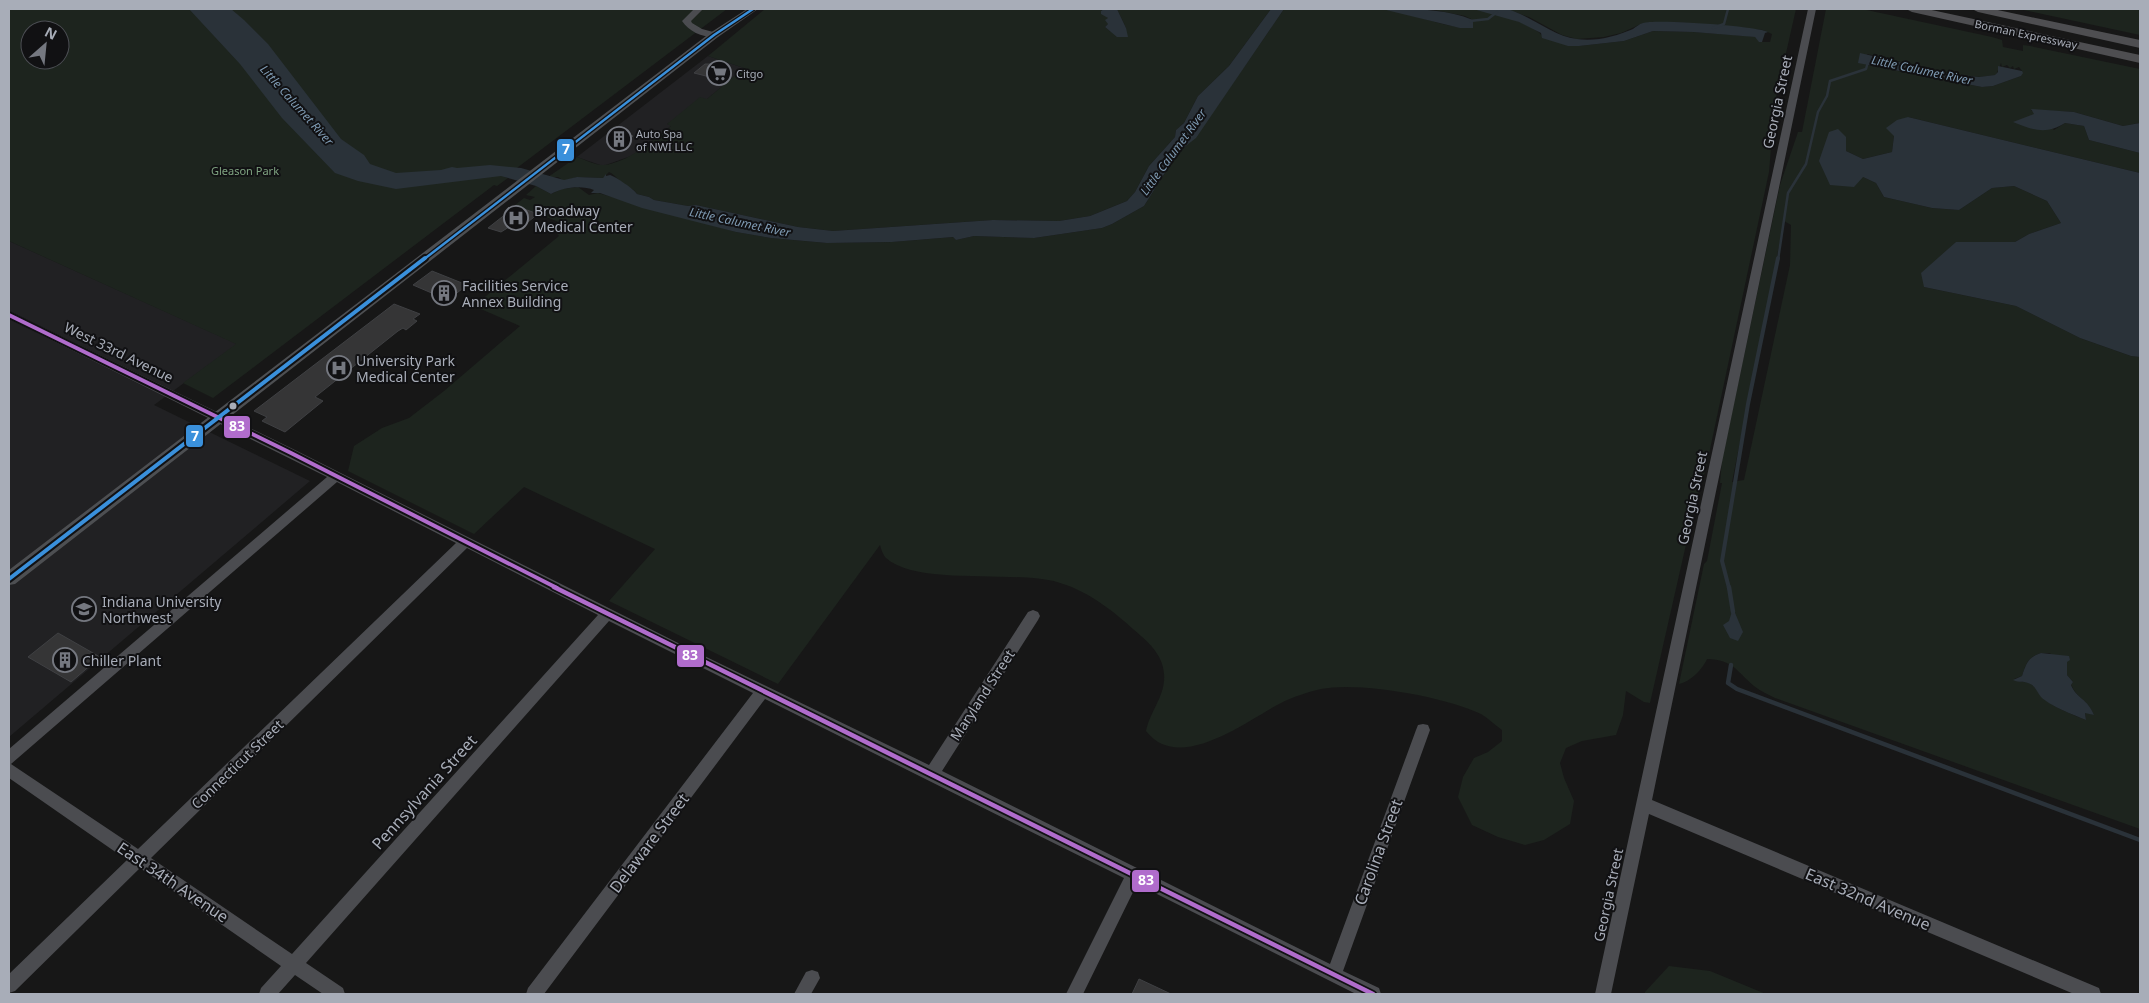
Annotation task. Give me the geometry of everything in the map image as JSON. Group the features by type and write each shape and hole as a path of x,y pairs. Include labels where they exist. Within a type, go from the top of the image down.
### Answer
{"highway":[{"name":"Borman Expressway","path":"1912,9 2140,59"},
{"name":"Borman Expressway","path":"1978,9 2140,44"}],"main road":[{"path":"714,34 730,16 740,9"},
{"path":"9,579 217,416 714,34 754,9"}],"street":[{"path":"699,9 688,17 686,22 698,31 714,34"},
{"name":"Georgia Street","path":"1603,994 1812,9"},
{"name":"West 33rd Avenue","path":"9,315 217,416 607,614 1373,994"},
{"path":"9,758 336,476"},
{"name":"Connecticut Street","path":"9,985 465,542"},
{"name":"Pennsylvania Street","path":"267,994 607,614"},
{"name":"Maryland Street","path":"932,774 1033,616"},
{"name":"Delaware Street","path":"534,994 763,691"},
{"name":"Carolina Street","path":"1334,974 1423,730"},
{"name":"East 34th Avenue","path":"9,770 337,994"},
{"name":"East 32nd Avenue","path":"1643,804 2093,994"},
{"path":"1074,994 1134,874"},
{"path":"802,994 812,978"}],"shaded area":[{"path":"708,56 744,68 707,99 667,124 672,125 631,156 603,166 577,157"},
{"name":"Indiana University Northwest","path":"9,241 237,344 154,405 310,481 9,737"}],"green space":[{"name":"Gleason Park","path":"9,9 727,9 505,177 508,178 497,186 494,185 213,398 183,383 236,344 9,241"},
{"path":"765,9 1104,9 1101,11 1108,18 1108,24 1105,27 1111,32 1126,32 1117,9 1271,9 1229,66 1198,96 1184,123 1176,130 1175,137 1149,166 1135,192 1127,201 1090,216 1059,221 993,220 833,231 798,227 696,205 688,206 654,200 637,194 609,172 603,178 577,177 564,181 558,177 548,177 577,157 601,165 622,160 640,150 664,132 671,126 667,124 700,97 707,99 744,68 708,56"},
{"path":"1284,9 1382,9 1405,13 1438,23 1473,28 1473,20 1465,16 1429,9 1472,9 1510,18 1531,27 1543,37 1579,46 1624,41 1653,31 1747,36 1755,37 1762,42 1770,42 1772,34 1763,30 1677,22 1654,22 1641,24 1621,33 1604,37 1577,39 1562,35 1529,17 1506,9 1796,9 1770,124 1773,125 1769,172 1706,468 1695,505 1650,703 1644,702 1626,691 1623,715 1616,735 1582,741 1566,748 1560,763 1574,801 1570,824 1544,840 1525,845 1498,837 1472,825 1458,797 1463,777 1474,758 1488,752 1502,741 1502,730 1481,714 1447,702 1379,689 1337,687 1321,689 1285,701 1213,740 1194,746 1176,747 1160,743 1146,731 1163,689 1164,674 1161,660 1149,643 1107,607 1068,585 1016,577 942,575 920,572 900,567 886,558 880,545 778,684 609,601 655,549 524,487 474,534 348,471 354,446 382,428 409,418 444,391 520,326 474,306 559,236 556,232 559,222 515,205 524,198 530,200 535,197 526,195 536,186 551,194 562,189 578,187 589,195 598,193 736,232 771,238 827,243 892,242 953,237 956,240 974,236 1034,238 1102,228 1144,206 1178,152 1195,138"},
{"path":"1826,9 1862,9 1992,37 2002,40 2003,47 2023,51 2023,45 2030,46 2140,69 2140,123 2123,126 2074,112 2031,110 2054,130 2065,123 2084,126 2089,140 2140,153 2140,173 1908,117 1894,136 1892,152 1863,159 1846,151 1829,132 1863,177 1876,183 1884,197 1932,208 1959,210 1992,188 2014,186 2047,201 2061,223 2029,234 2015,242 1956,242 1924,287 2016,306 2080,338 2131,356 2140,357 2140,829 1775,698 1756,688 1734,667 1723,662 1707,659 1696,674 1679,684 1704,564 1707,561 1722,483 1720,483 1722,460 1780,185 1798,132 1802,132","holes":["1867,54 1955,75 1980,77 1996,75 2001,63 2002,67 2007,65 2010,68 2013,66 2014,69 2019,67 2022,71 2021,76 1993,86 1982,87 1867,65","1784,221 1791,225 1790,265 1744,480 1732,482","2041,653 2049,653 2067,662 2067,675 2073,682 2071,684 2073,689 2089,706 2094,715 2085,712 2086,720 2069,713 2043,698 2031,684 2014,679 2022,676 2028,662"]},
{"path":"2019,9 2140,9 2140,35"},
{"path":"1669,966 1710,971 1766,994 1645,994"}],"water":[{"name":"Little Calumet River","path":"189,9 231,9 268,44 341,139 364,155 370,164 396,173 490,165 521,168 564,180 577,177 603,178 606,174 606,176 610,175 620,181 637,194 654,200 688,206 696,205 798,227 833,231 993,220 1059,221 1090,216 1127,201 1135,192 1149,166 1175,137 1176,130 1184,123 1198,96 1229,66 1271,9 1284,9 1196,138 1178,152 1144,206 1112,224 1102,228 1034,238 974,236 956,240 953,237 892,242 827,243 771,238 736,232 642,208 600,193 591,193 594,190 584,188 567,188 551,194 536,186 501,176 396,189 358,181 335,173 282,118 240,64"},
{"path":"1104,9 1117,9 1128,37 1117,37 1105,27 1108,24 1105,20 1108,18 1101,14 1101,11"},
{"path":"1382,9 1428,10 1451,13 1473,20 1473,28 1460,28"},
{"path":"1473,9 1507,9 1559,34 1584,40 1613,36 1633,29 1642,23 1652,22 1726,25 1768,32 1765,33 1762,42 1759,42 1755,37 1653,31 1624,41 1568,46 1542,38 1541,33 1519,22"},
{"name":"Little Calumet River","path":"1860,53 1955,75 1979,77 1995,75 1998,72 1998,66 2022,71 2023,73 2021,76 1993,86 1982,87 1858,63"},
{"path":"2031,109 2074,112 2123,126 2140,123 2140,153 2089,140 2084,126 2065,123 2052,129 2039,130 2013,122 2034,114"},
{"path":"1908,117 2140,173 2140,357 2131,356 2080,338 2016,306 1924,287 1921,273 1956,242 2015,242 2029,234 2061,223 2047,201 2014,186 1992,188 1959,210 1932,208 1884,197 1876,183 1863,177 1854,187 1830,185 1819,161 1829,132 1838,129 1846,137 1846,151 1863,159 1892,152 1894,136 1886,128 1897,120"},
{"path":"1733,608 1743,632 1738,641 1730,638 1723,625 1729,621"},
{"path":"2041,653 2069,656 2067,675 2073,682 2071,685 2076,693 2089,705 2094,715 2085,713 2086,720 2069,713 2045,700 2030,684 2013,680 2022,676 2028,662"}],"building":[{"path":"705,64 730,69 718,79 694,73"},
{"name":"Auto Spa of NWI LLC","path":"619,131 633,136 620,147 606,142"},
{"name":"Broadway Medical Center","path":"516,206 538,214 524,225 517,222 501,232 488,228"},
{"name":"Facilities Service Annex Building","path":"432,271 467,285 448,300 413,285"},
{"name":"University Park Medical Center","path":"394,304 420,314 413,319 417,321 406,330 403,328 398,331 315,397 323,401 285,432 262,421 267,417 254,411"},
{"name":"Chiller Plant","path":"58,633 100,657 71,682 28,657"},
{"path":"1139,979 1171,994 1132,994"}],"waterway":[{"path":"1713,28 1724,24 1728,9"},
{"path":"1470,21 1488,19 1497,12"},
{"name":"Little Calumet River","path":"1778,260 1788,193 1806,164 1818,112 1827,96 1830,81 1866,69 1868,62"},
{"path":"1729,588 1722,561 1748,404 1778,258"},
{"path":"1729,587 1733,612"},
{"path":"1731,665 1728,683 1737,689 2140,840"}],"transit line":[{"name":"7","path":"9,579 714,35 753,9"},
{"name":"83","path":"9,315 291,453 685,653 1373,994"}],"place":[{"name":"Citgo","path":"719,73"},
{"name":"Auto Spa of NWI LLC","path":"619,139"},
{"name":"Broadway Medical Center","path":"516,218"},
{"name":"Facilities Service Annex Building","path":"444,293"},
{"name":"University Park Medical Center","path":"339,368"},
{"name":"Indiana University Northwest","path":"84,609"},
{"name":"Chiller Plant","path":"65,660"}]}
